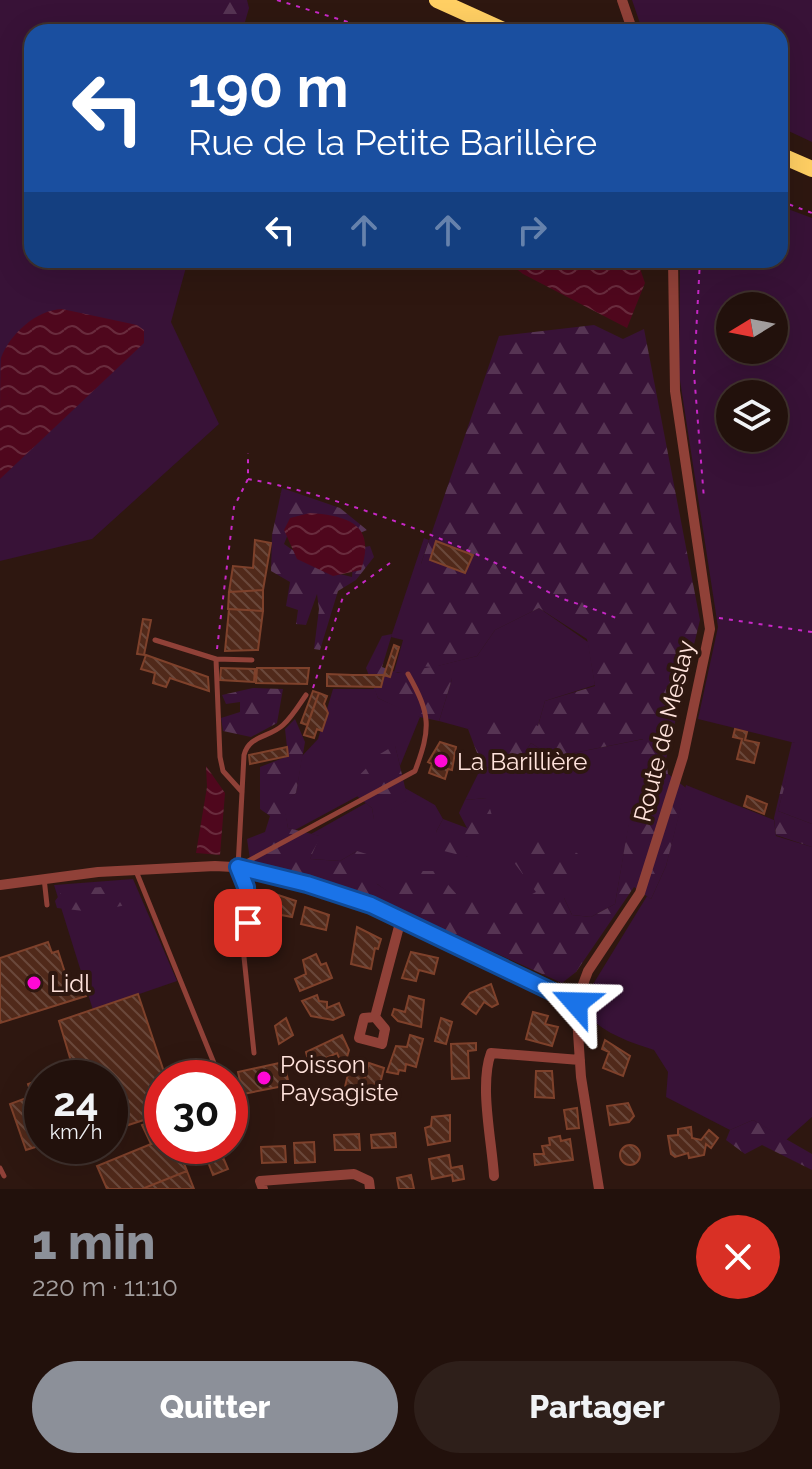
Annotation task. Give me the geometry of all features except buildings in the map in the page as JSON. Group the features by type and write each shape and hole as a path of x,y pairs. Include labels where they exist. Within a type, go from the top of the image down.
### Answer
{"main road":[{"path":"437,0 490,24"},
{"path":"788,158 812,169"}],"street":[{"path":"622,0 630,24"},
{"name":"Route de Meslay","path":"576,1003 588,971 640,893 683,757 705,662 710,616 675,391 673,268"},
{"path":"0,885 135,870 238,867 307,884 401,919 576,1003 580,1060 599,1189"},
{"path":"375,1017 401,919"},
{"path":"494,1176 487,1064 491,1053 580,1060"},
{"path":"263,1189 260,1181 354,1174 369,1181 370,1189"}],"lane":[{"path":"155,640 216,659 252,660"},
{"path":"216,659 220,757 223,771 243,792"},
{"path":"238,867 415,771 428,736 422,701 408,674"},
{"path":"254,1053 244,957 246,887 238,867 246,747 253,739 278,729 306,695"},
{"path":"135,870 179,970 213,1060"},
{"path":"44,878 47,905"},
{"path":"0,1168 4,1176"}],"path":[{"path":"277,0 354,24"},
{"path":"788,204 812,213"},
{"path":"700,268 694,373 704,500"},
{"path":"216,659 234,507 248,479 248,453"},
{"path":"248,479 289,486 425,535 489,560 567,600 588,604 618,619"},
{"path":"306,695 313,688 343,597 390,563"},
{"path":"710,616 812,632"}],"green space":[{"path":"0,0 247,0 249,8 228,24 24,24 24,268 186,268 171,322 219,424 92,539 0,561"},
{"path":"226,0 240,1 249,8 244,24 215,24"},
{"path":"632,0 812,0 812,142 788,131 788,24 640,24"},
{"path":"788,209 812,218 812,824 778,811 795,743 698,719 718,627 679,374 680,268 788,268"},
{"path":"594,325 623,339 644,329 700,620 666,759 668,774 686,788 666,866 651,899 634,887 576,972 562,983 372,897 251,866 247,839 265,832 270,816 260,809 260,767 288,756 285,729 295,719 305,742 296,793 284,803 288,828 320,836 310,859 340,861 357,851 373,856 377,884 392,894 405,871 436,871 458,896 489,900 505,926 511,905 536,892 507,853 529,828 554,837 581,856 583,878 564,898 572,915 591,917 615,904 643,739 553,757 531,743 511,773 482,766 468,729 504,712 538,726 545,701 595,686 587,639 539,608 495,630 477,656 438,666 452,679 439,721 415,716 378,698 366,668 382,636 392,634 382,667 398,673 431,667 420,666 421,564 499,336"},
{"path":"282,488 340,508 367,530 355,535 294,519 284,544 320,569 352,577 354,549 370,546 374,557 356,580 338,591 320,650 314,649 319,609 317,594 306,625 296,624 298,610 286,606 290,582 271,571 272,535"},
{"path":"424,538 429,540 421,564 437,666 477,656 495,630 539,608 588,642 595,685 545,701 538,726 468,729 439,721 452,679 394,672 403,640 391,637"},
{"path":"253,688 283,689 277,723 251,737 223,731 221,718 240,712 240,702 226,704 222,695"},
{"path":"333,689 375,689 378,698 420,717 400,766 395,746 348,788 358,796 295,830 288,828 283,803 296,793 302,756 318,739"},
{"path":"644,739 615,904 591,917 572,915 564,898 537,892 505,927 392,895 377,884 357,851 340,861 310,859 319,836 311,834 366,803 372,808 374,819 407,800 405,788 435,805 443,819 436,832 467,857 487,798 465,800 482,766 511,773 531,743 553,757"},
{"path":"792,742 796,743 778,811 812,824 812,847 776,835 774,818"},
{"path":"395,745 408,800 374,820 372,808 347,788 380,754"},
{"path":"686,785 774,820 776,836 812,847 812,1117 786,1140 753,1120 730,1130 666,1097 668,1072 654,1050 608,1031 585,1013 592,986 647,896 651,899 666,866"},
{"path":"487,798 498,837 467,857 444,851 436,832 443,819 467,828 459,813 465,800"},
{"path":"133,879 177,981 93,1010 54,885"},
{"path":"128,885 135,891 135,903 93,912 57,908 55,901 63,890"},
{"path":"753,1120 812,1154 812,1170 762,1145 745,1154 726,1140 730,1130"}],"water":[{"path":"515,268 640,268 645,283 627,328"},
{"path":"62,309 137,325 144,330 144,343 0,479 1,358 11,340 25,325 52,310"},
{"path":"310,513 348,520 356,526 365,543 361,570 333,576 297,559 284,530 290,518"},
{"path":"206,766 225,793 220,855 196,853 207,787"}],"place":[{"name":"La Barillière","path":"441,761"},
{"name":"Lidl","path":"34,983"},
{"name":"Poisson Paysagiste","path":"264,1078"}],"route":[{"path":"248,923 246,887 238,867 307,884 371,905 576,1003"}]}
